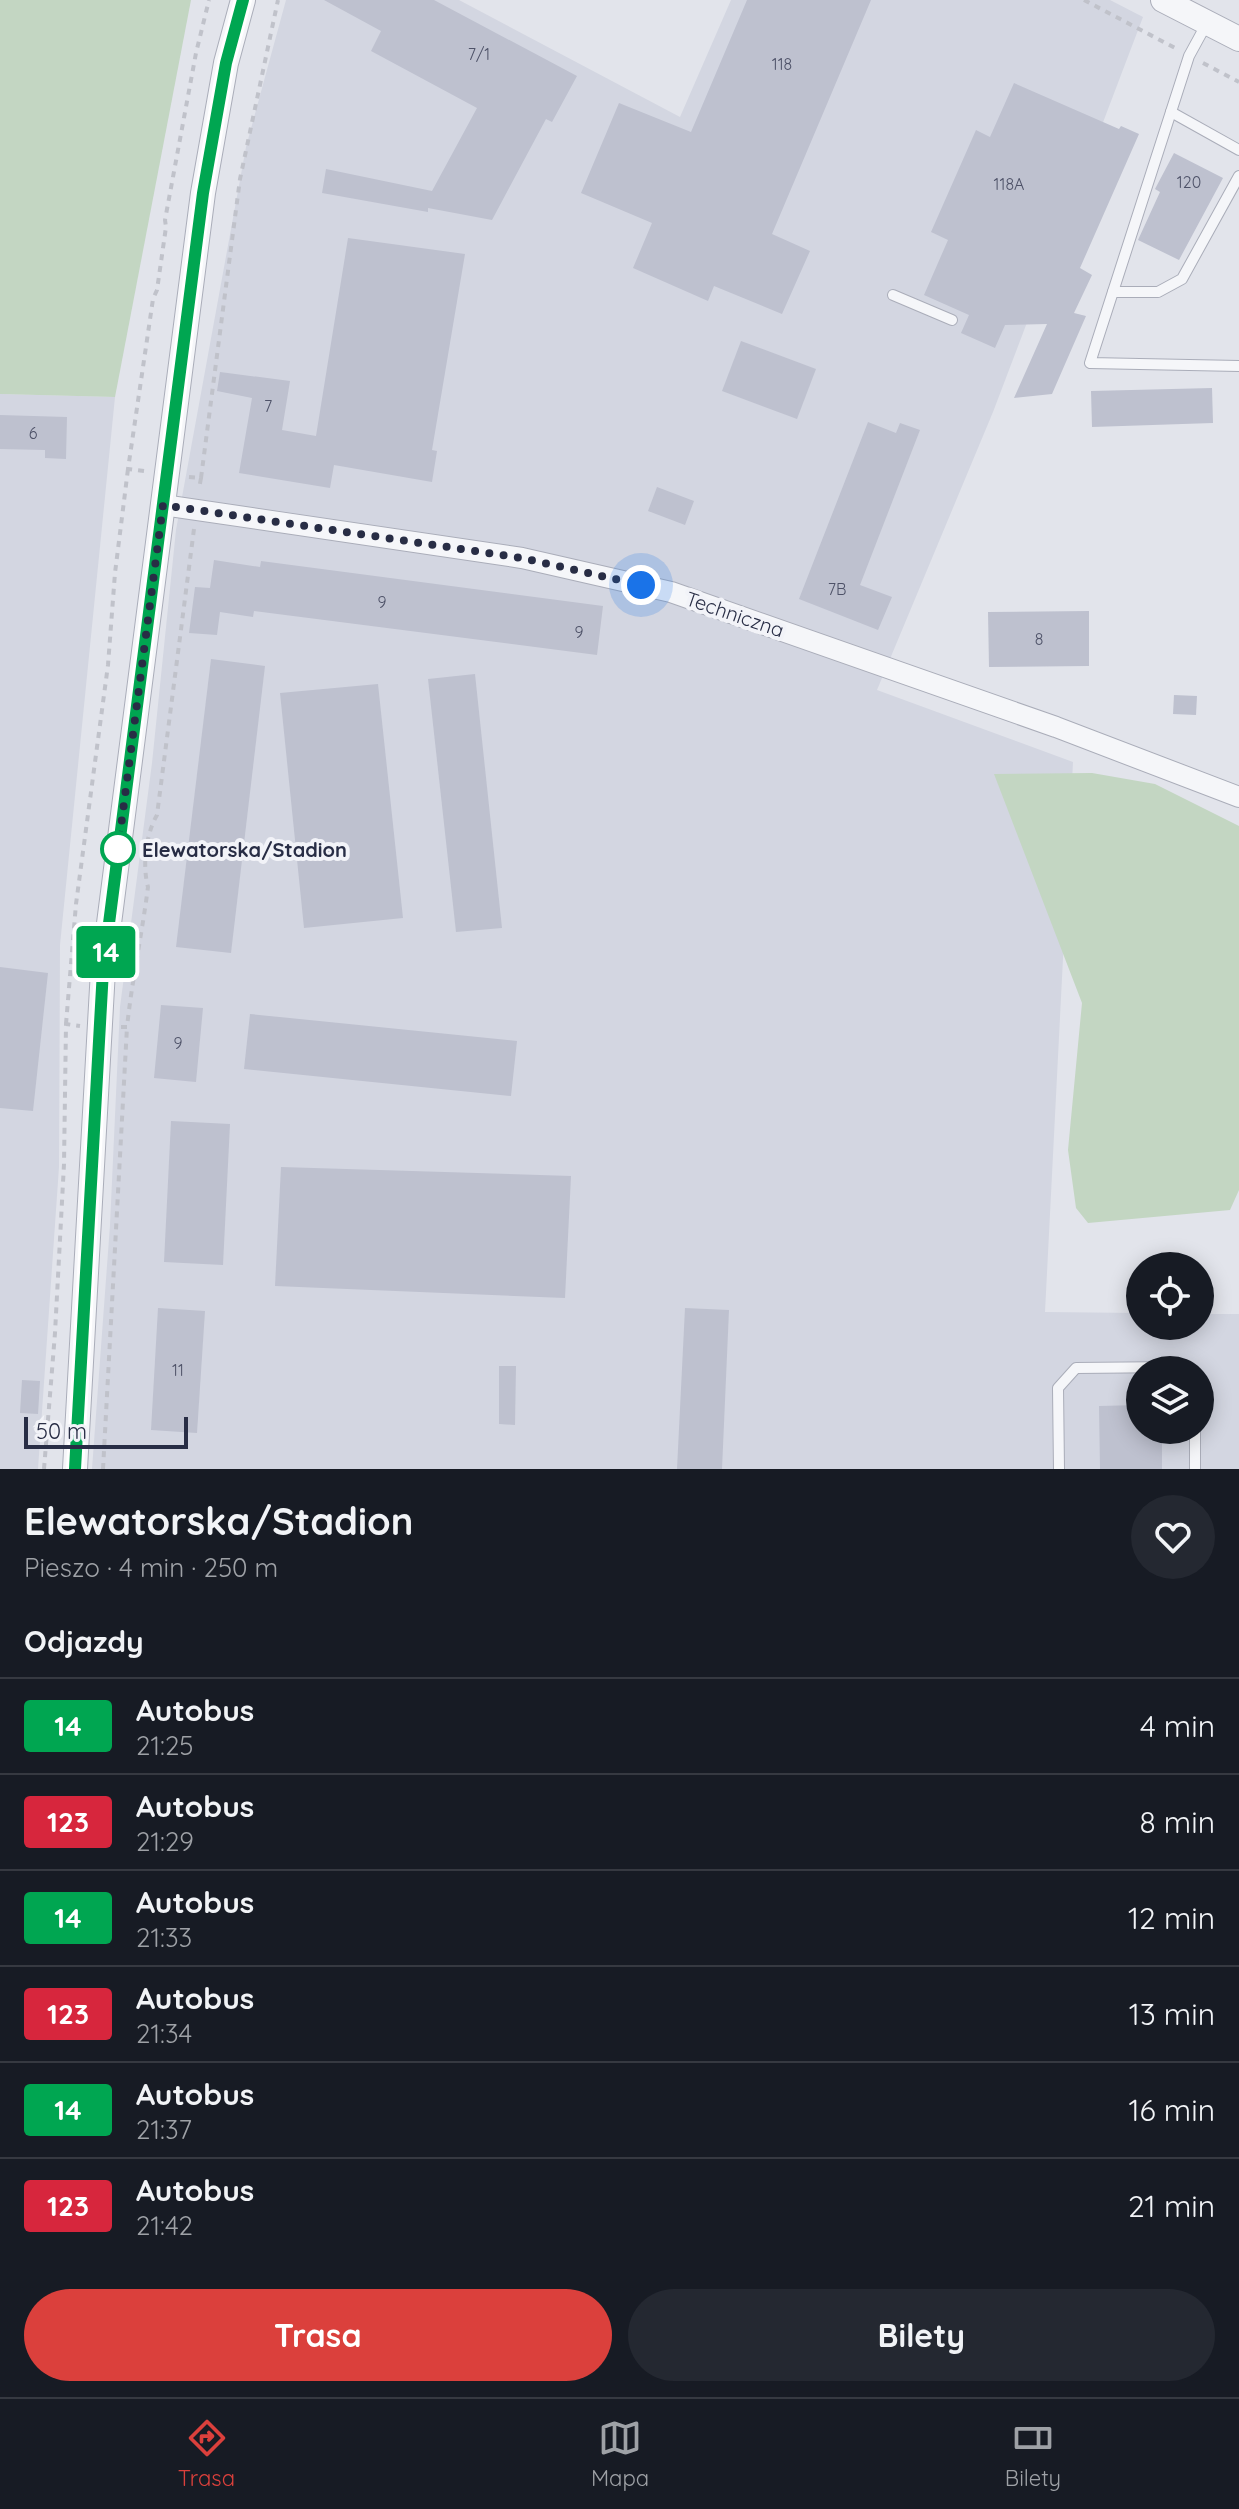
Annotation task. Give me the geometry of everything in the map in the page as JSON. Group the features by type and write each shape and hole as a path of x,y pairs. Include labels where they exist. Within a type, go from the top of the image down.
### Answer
{"street":[{"path":"75,1469 103,970 203,193 226,63 243,0"},
{"path":"1163,0 1239,39"},
{"name":"Techniczna","path":"163,505 522,558 671,592 1056,727 1239,797"}],"lane":[{"path":"1207,23 1189,56 1090,363 1239,366"},
{"path":"1171,112 1239,150"},
{"path":"1113,292 1158,292 1182,279 1239,176"},
{"path":"893,295 952,320"},
{"path":"1059,1469 1058,1388 1076,1368 1126,1368"},
{"path":"1195,1444 1195,1469"}],"path":[{"path":"201,478 240,179 278,0"},
{"path":"1084,0 1239,82"},
{"path":"66,1024 76,904 108,665 128,469"},
{"path":"103,1469 127,1027"}],"shaded area":[{"path":"286,0 459,0 680,117 731,0 1110,0 1143,17 993,412 877,690 1073,762 1045,1312 1126,1313 1126,1340 1214,1340 1214,1314 1239,1314 1239,1469 92,1469 110,1225 120,1007 152,763 176,530 246,147"},
{"path":"0,394 115,397 60,945 59,1167 38,1469 0,1469"}],"green space":[{"path":"0,0 191,0 115,397 0,394"},
{"path":"1092,773 1155,784 1239,826 1239,1190 1230,1210 1088,1223 1076,1208 1068,1150 1082,1003 994,774"}],"building":[{"path":"324,0 434,0 577,76 552,122 546,119 492,220 322,193 326,169 432,191 477,108 371,51 381,31"},
{"path":"747,0 871,0 772,234 810,251 782,314 714,286 708,301 633,268 652,223 581,193 619,103 691,132"},
{"path":"1014,83 1119,129 1121,126 1139,134 1080,268 1092,275 1074,313 1086,316 1052,394 1014,398 1047,324 1005,325 995,348 961,333 969,315 924,295 948,240 931,232 976,130 990,137"},
{"path":"1174,153 1223,178 1179,260 1138,240 1160,192 1155,189"},
{"path":"348,238 465,254 432,450 437,451 432,482 334,465 330,488 239,473 252,398 217,391 220,372 290,381 282,430 316,436"},
{"path":"741,341 816,369 797,419 722,391"},
{"path":"1212,388 1213,423 1092,427 1091,391"},
{"path":"0,415 67,417 66,459 45,458 45,450 0,449"},
{"path":"868,422 896,433 900,423 920,430 860,585 892,597 878,630 799,599"},
{"path":"657,487 694,501 685,525 648,511"},
{"path":"214,560 260,567 261,561 603,606 597,655 254,611 253,617 220,612 217,635 189,633 195,587 210,588"},
{"path":"1089,611 1089,666 989,667 988,612"},
{"path":"211,659 265,666 231,953 176,947"},
{"path":"475,674 502,928 456,932 428,679"},
{"path":"378,684 403,918 304,928 280,693"},
{"path":"1174,695 1197,696 1196,715 1173,714"},
{"path":"0,967 48,973 33,1111 0,1108"},
{"path":"161,1005 203,1008 196,1082 154,1078"},
{"path":"250,1014 517,1041 511,1096 244,1069"},
{"path":"171,1121 230,1124 223,1265 164,1262"},
{"path":"281,1167 571,1176 565,1298 275,1286"},
{"path":"158,1308 205,1311 197,1433 151,1430"},
{"path":"685,1308 729,1310 722,1469 677,1469"},
{"path":"499,1366 516,1366 515,1425 499,1424"},
{"path":"22,1380 40,1381 38,1414 20,1413"},
{"path":"1126,1405 1126,1444 1162,1444 1162,1469 1100,1469 1099,1406"}],"bus line":[{"name":"14","path":"75,1469 103,970 203,193 226,63 243,0"}],"place":[{"name":"Elewatorska/Stadion","path":"118,849"}],"route":[{"path":"118,849 163,505 522,558 641,585"}]}
